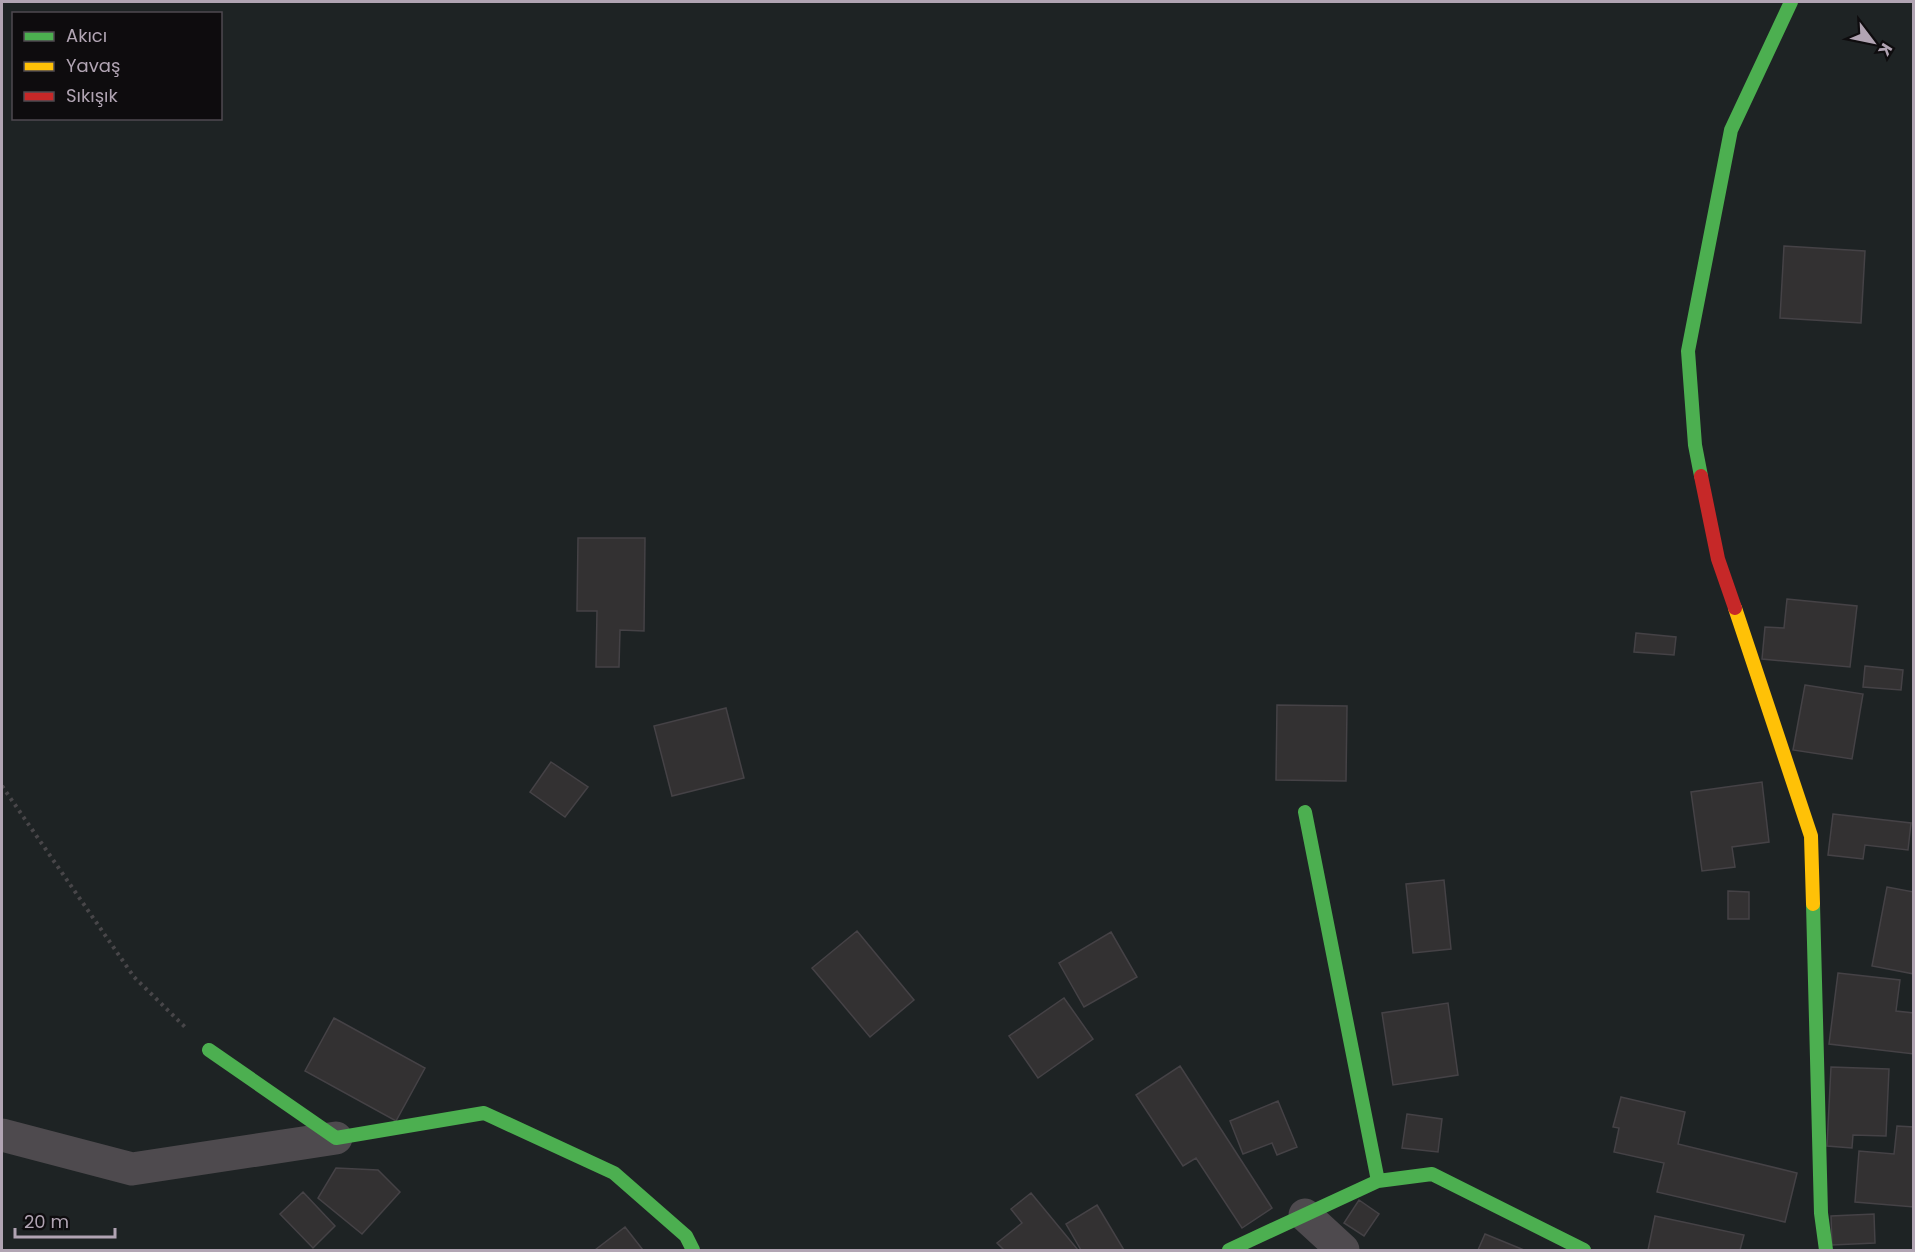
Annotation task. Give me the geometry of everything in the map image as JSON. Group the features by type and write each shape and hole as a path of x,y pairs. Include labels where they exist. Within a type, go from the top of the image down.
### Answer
{"street":[{"path":"1791,2 1731,130 1688,351 1695,445 1718,559 1811,836 1821,1213 1826,1251"},
{"path":"1305,812 1378,1181"},
{"path":"209,1050 336,1138"},
{"path":"2,1135 132,1169 484,1113 614,1173 686,1236 693,1251"},
{"path":"1229,1251 1378,1181 1432,1174 1584,1251"},
{"path":"1305,1215 1343,1251"}],"path":[{"path":"2,786 134,977 209,1050"}],"shaded area":[{"path":"2,2 1913,2 1913,1250 2,1250"}],"building":[{"path":"1784,246 1865,251 1861,323 1780,318"},
{"path":"578,538 645,538 644,631 620,630 619,667 596,667 597,611 577,611"},
{"path":"1787,599 1857,606 1850,667 1762,659 1765,627 1784,628"},
{"path":"1636,633 1676,637 1674,655 1634,652"},
{"path":"1865,666 1903,670 1901,690 1863,687"},
{"path":"1805,685 1863,694 1852,759 1793,750"},
{"path":"1277,705 1347,706 1346,781 1276,780"},
{"path":"726,708 744,778 672,796 654,726"},
{"path":"551,762 588,787 565,817 530,792"},
{"path":"1762,782 1769,842 1732,847 1735,867 1702,871 1691,792"},
{"path":"1833,814 1911,823 1908,850 1865,845 1863,859 1828,855"},
{"path":"1444,880 1451,949 1413,953 1406,884"},
{"path":"1887,887 1914,892 1914,974 1872,966"},
{"path":"1728,891 1749,892 1749,919 1728,919"},
{"path":"857,931 914,1000 870,1037 812,968"},
{"path":"1111,932 1137,977 1084,1007 1059,963"},
{"path":"1838,973 1900,980 1896,1011 1914,1013 1914,1054 1829,1044"},
{"path":"1064,998 1093,1039 1038,1078 1009,1036"},
{"path":"1448,1003 1458,1075 1393,1085 1382,1013"},
{"path":"334,1018 425,1068 396,1121 305,1071"},
{"path":"1180,1066 1272,1208 1242,1228 1196,1158 1183,1166 1136,1095"},
{"path":"1831,1067 1889,1069 1886,1136 1853,1135 1852,1148 1827,1146"},
{"path":"1621,1097 1685,1112 1678,1144 1797,1173 1785,1222 1657,1192 1664,1163 1614,1152 1619,1128 1613,1127"},
{"path":"1278,1101 1297,1147 1277,1155 1272,1143 1243,1154 1230,1121"},
{"path":"1407,1114 1442,1119 1438,1152 1402,1148"},
{"path":"1897,1126 1914,1127 1914,1207 1855,1202 1859,1151 1894,1154"},
{"path":"336,1168 378,1170 400,1192 362,1234 318,1198"},
{"path":"303,1192 335,1226 313,1248 280,1214"},
{"path":"1031,1193 1078,1250 1004,1250 997,1243 1022,1223 1011,1209"},
{"path":"1359,1200 1379,1214 1364,1236 1344,1223"},
{"path":"1097,1205 1124,1250 1081,1250 1066,1224"},
{"path":"1874,1214 1875,1243 1832,1245 1831,1216"},
{"path":"1655,1216 1744,1235 1740,1250 1648,1250"},
{"path":"625,1227 643,1250 595,1250"},
{"path":"1485,1234 1524,1250 1478,1250"}],"traffic: fast":[{"path":"1701,476 1695,445 1688,351 1731,130 1791,2"},
{"path":"1305,812 1378,1181"},
{"path":"1813,904 1821,1213 1826,1250"},
{"path":"209,1050 336,1138 484,1113 614,1173 686,1236 693,1250"},
{"path":"1229,1250 1378,1181 1432,1174 1584,1250"}],"traffic: slow":[{"path":"1735,608 1811,836 1813,904"}],"traffic: jam":[{"path":"1701,476 1718,559 1735,608"}]}
